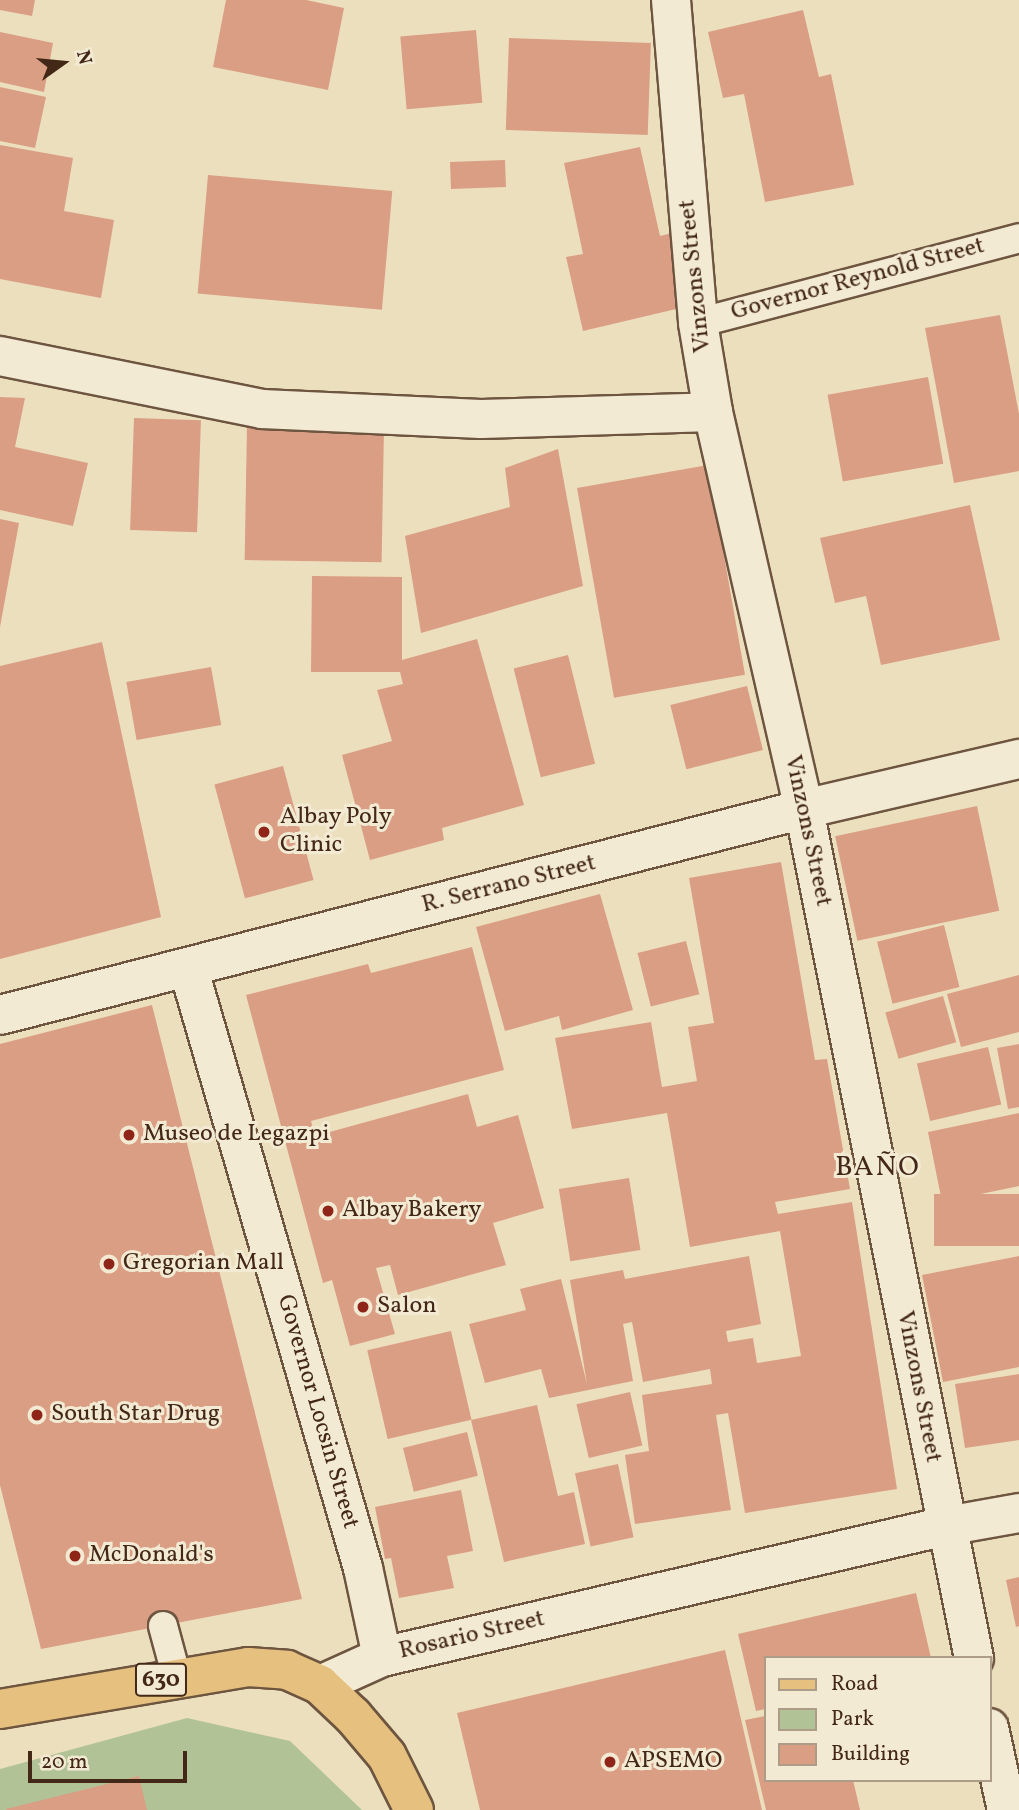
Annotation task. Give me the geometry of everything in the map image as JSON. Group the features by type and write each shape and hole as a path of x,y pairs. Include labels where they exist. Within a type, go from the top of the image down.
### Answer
{"main road":[{"name":"630","path":"0,1709 248,1667 287,1670 320,1685 387,1756 414,1810"}],"street":[{"name":"Vinzons Street","path":"671,0 698,323 713,412 804,809 974,1656"},
{"path":"0,356 262,409 481,419 713,412"},
{"name":"R. Serrano Street","path":"0,1016 804,809 1019,759"},
{"name":"Governor Locsin Street","path":"188,967 362,1568 382,1657"},
{"name":"Rosario Street","path":"320,1685 382,1657 946,1526 1019,1513"},
{"path":"991,1737 1007,1810"}],"lane":[{"name":"Governor Reynold Street","path":"698,323 1019,238"},
{"path":"163,1626 177,1678"}],"green space":[{"path":"187,1718 290,1741 362,1810 0,1810 0,1769"}],"building":[{"path":"0,0 35,0 32,16 0,10"},
{"path":"226,0 306,0 344,8 328,90 213,67"},
{"path":"803,10 819,77 831,74 854,185 765,202 744,94 723,98 708,32"},
{"path":"476,30 482,103 407,109 400,37"},
{"path":"0,32 53,43 44,92 0,82"},
{"path":"509,38 651,43 648,135 506,130"},
{"path":"0,87 46,97 35,148 0,141"},
{"path":"0,145 73,158 64,211 114,220 101,298 0,279"},
{"path":"640,147 660,236 676,232 693,305 583,331 566,257 583,254 564,163"},
{"path":"505,160 506,187 451,189 450,162"},
{"path":"208,175 392,191 382,310 198,294"},
{"path":"1000,315 1019,414 1019,471 954,483 925,328"},
{"path":"928,377 943,464 843,481 828,395"},
{"path":"0,397 25,398 15,447 88,463 73,526 0,510"},
{"path":"134,418 201,420 197,532 130,530"},
{"path":"247,425 384,427 382,562 245,560"},
{"path":"558,449 583,586 421,633 405,536 510,507 505,468"},
{"path":"708,465 745,675 614,698 577,488"},
{"path":"970,505 1000,640 881,665 866,596 835,603 820,538"},
{"path":"0,519 19,523 0,627"},
{"path":"312,576 402,577 402,660 477,639 524,805 442,828 444,840 370,860 342,755 392,741 377,690 403,684 400,672 311,672"},
{"path":"102,642 161,917 0,959 0,666"},
{"path":"568,655 595,764 541,777 514,669"},
{"path":"211,667 221,725 137,740 126,682"},
{"path":"747,686 763,750 686,769 670,705"},
{"name":"Albay Poly Clinic","path":"283,766 314,880 245,898 214,784"},
{"path":"977,806 999,911 857,941 835,836"},
{"path":"781,862 815,1060 827,1059 850,1189 775,1202 778,1214 852,1202 897,1489 745,1513 728,1413 716,1415 731,1510 635,1524 625,1455 649,1451 642,1395 712,1384 710,1369 643,1382 632,1322 623,1324 633,1381 549,1398 541,1369 485,1383 469,1324 526,1310 520,1289 561,1279 587,1384 570,1280 623,1270 625,1279 749,1256 761,1324 726,1331 728,1342 753,1338 757,1363 801,1356 780,1231 690,1247 667,1113 572,1129 555,1038 651,1022 662,1087 697,1081 688,1027 714,1023 689,878"},
{"path":"600,894 633,1010 562,1030 559,1016 505,1031 476,927"},
{"path":"944,925 959,987 893,1004 877,942"},
{"path":"686,941 699,994 651,1006 637,953"},
{"path":"472,947 504,1070 311,1121 315,1136 468,1094 477,1127 518,1115 544,1208 493,1223 506,1265 398,1295 390,1265 376,1268 395,1334 350,1346 332,1280 323,1283 246,995 368,964 371,973"},
{"path":"1019,975 1019,1032 961,1047 947,994"},
{"path":"943,996 956,1042 899,1059 885,1013"},
{"name":"Gregorian Mall","path":"152,1005 302,1599 41,1649 0,1485 0,1044"},
{"path":"1019,1044 1019,1107 1008,1109 997,1048"},
{"path":"988,1047 1001,1104 930,1121 917,1063"},
{"path":"1019,1113 1019,1186 942,1202 928,1132"},
{"path":"629,1178 640,1250 570,1261 559,1189"},
{"path":"934,1194 1019,1194 1019,1246 934,1246"},
{"path":"1019,1256 1019,1367 943,1382 922,1275"},
{"path":"451,1331 471,1420 388,1439 367,1350"},
{"path":"1019,1374 1019,1440 965,1448 955,1384"},
{"path":"630,1392 642,1446 589,1458 576,1404"},
{"path":"537,1405 558,1496 574,1492 585,1544 504,1562 471,1420"},
{"path":"467,1432 478,1476 414,1492 403,1448"},
{"path":"618,1464 634,1537 591,1547 575,1473"},
{"path":"461,1490 473,1551 447,1556 454,1588 399,1598 391,1558 385,1559 375,1507"},
{"path":"1019,1577 1019,1626 1016,1627 1006,1580"},
{"path":"916,1593 931,1656 764,1656 764,1709 756,1711 738,1634"},
{"name":"APSEMO","path":"725,1650 762,1810 480,1810 457,1713"},
{"path":"764,1716 764,1782 853,1782 860,1810 766,1810 745,1720"},
{"path":"139,1776 147,1810 6,1810 6,1809"}],"place":[{"name":"Albay Poly Clinic","path":"264,832"},
{"name":"Museo de Legazpi","path":"129,1135"},
{"name":"Albay Bakery","path":"328,1211"},
{"name":"Gregorian Mall","path":"109,1264"},
{"name":"Salon","path":"363,1307"},
{"name":"South Star Drug","path":"37,1415"},
{"name":"McDonald's","path":"75,1556"},
{"name":"APSEMO","path":"610,1762"}],"district":[{"name":"BAÑO","path":"878,1168"}]}
